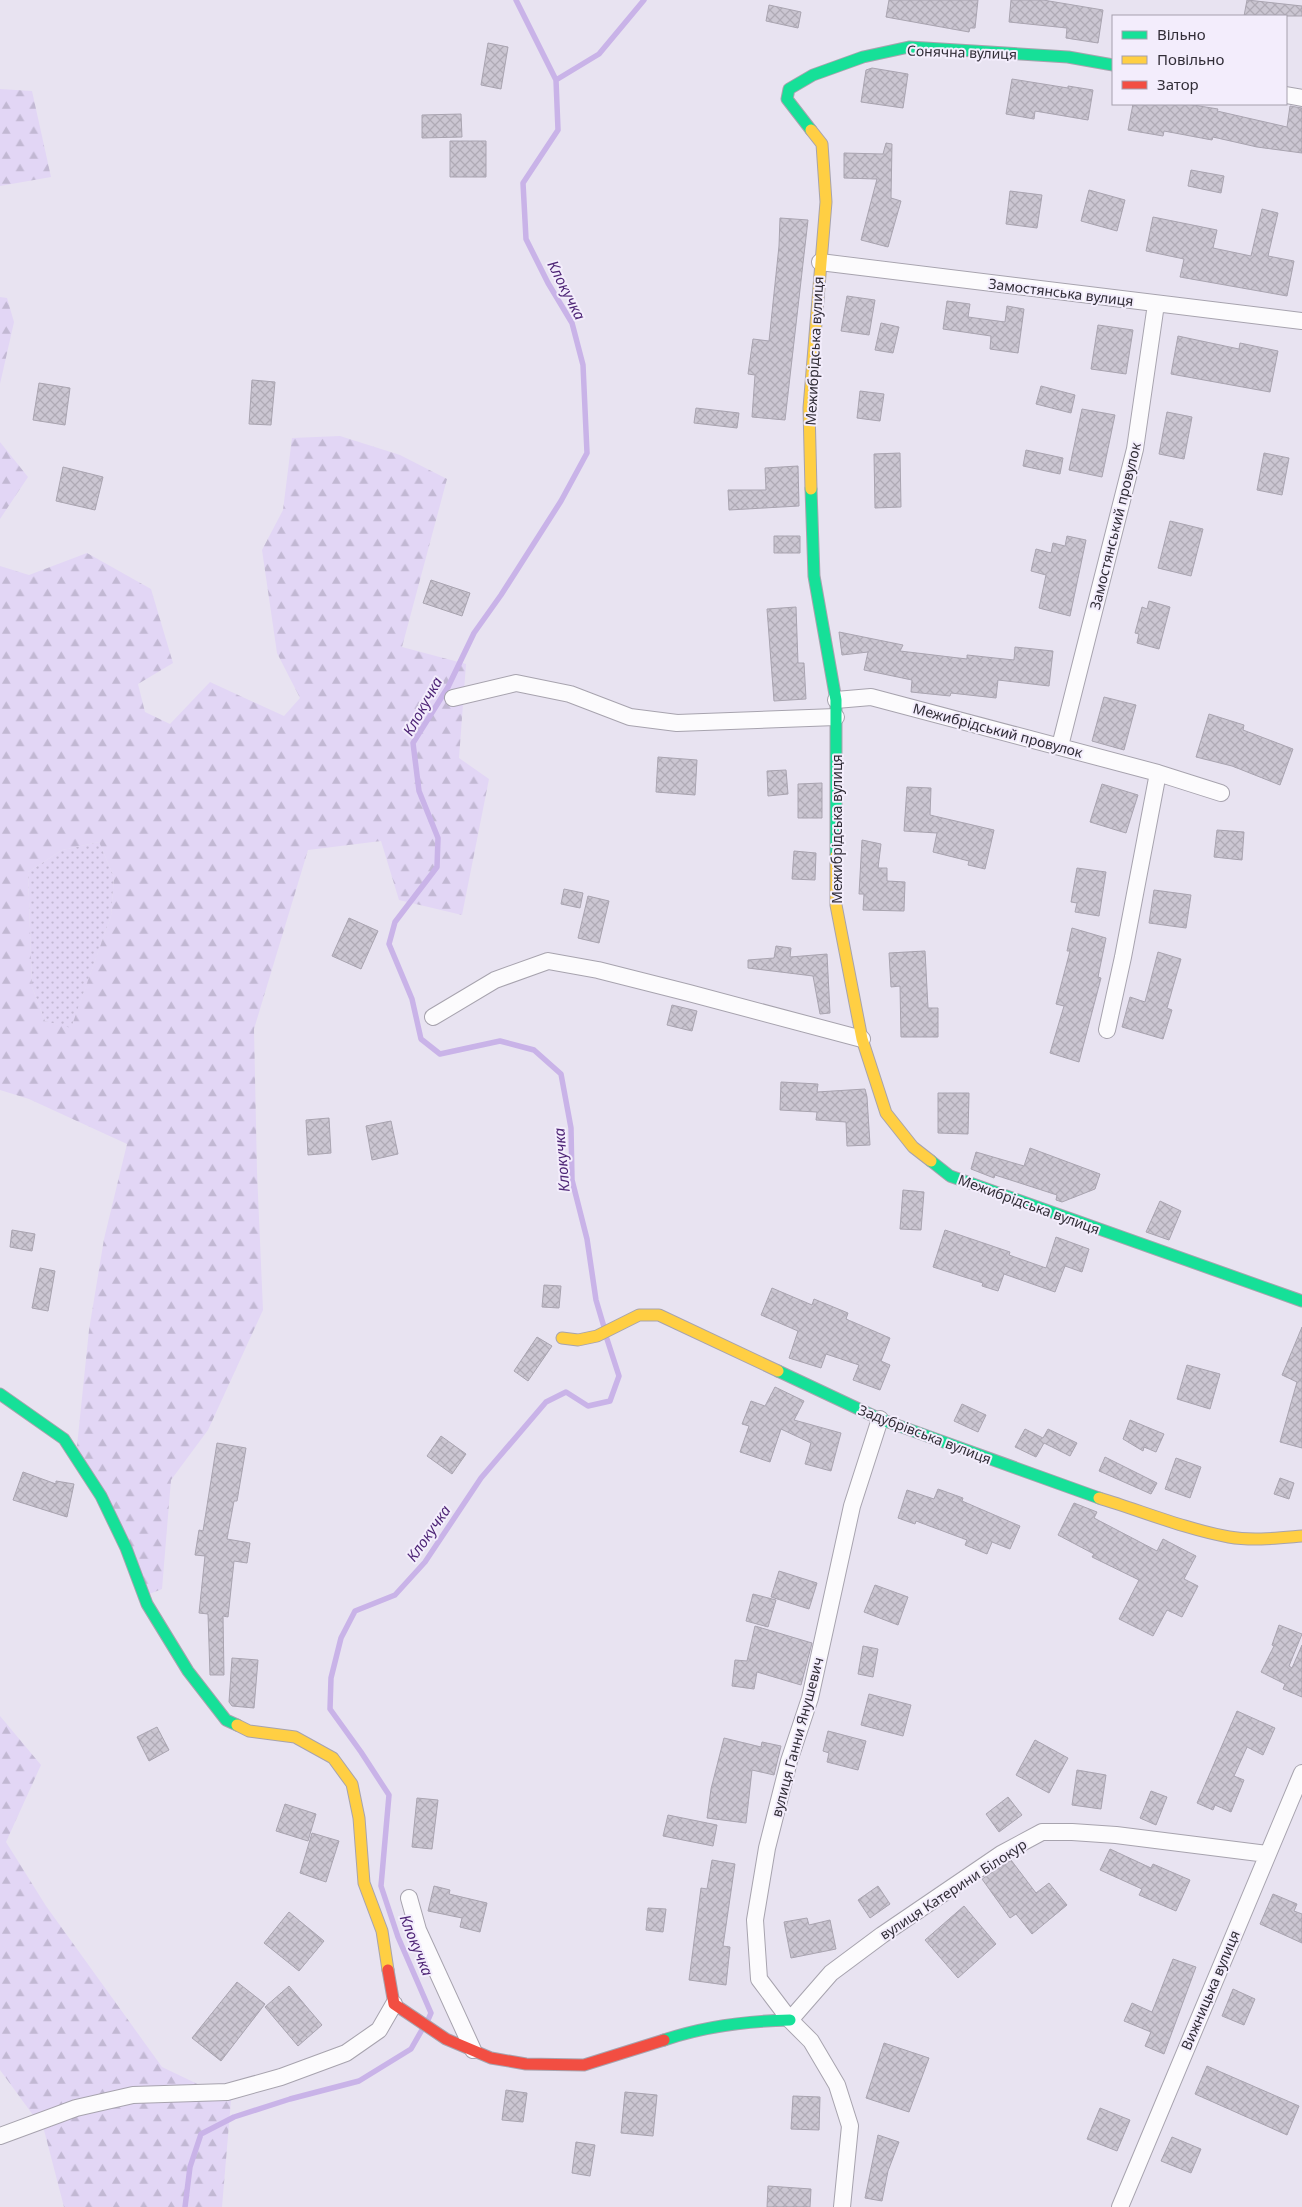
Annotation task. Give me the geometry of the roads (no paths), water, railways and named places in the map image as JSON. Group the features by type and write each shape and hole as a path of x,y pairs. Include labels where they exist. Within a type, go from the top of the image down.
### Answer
{"street":[{"name":"Сонячна вулиця","path":"789,89 813,75 863,57 909,47 1068,57 1112,65"},
{"name":"Межибрідська вулиця","path":"789,89 787,99 822,144 826,202 809,408 814,576 836,700 836,904 862,1039 886,1113 913,1147 950,1176 1302,1301"},
{"path":"1287,95 1302,98"},
{"name":"Замостянська вулиця","path":"820,262 1302,321"},
{"name":"Замостянський провулок","path":"1060,746 1135,449 1156,304"},
{"path":"453,698 516,683 570,694 630,717 677,723 836,717"},
{"name":"Межибрідський провулок","path":"836,700 871,697 1060,746 1158,773 1221,793"},
{"path":"1106,1030 1124,957 1158,773"},
{"path":"433,1017 495,980 548,961 598,970 862,1039"},
{"name":"Задубрівська вулиця","path":"562,1338 578,1340 597,1336 639,1315 659,1315 880,1419 1073,1489 1186,1526 1230,1537 1266,1539 1302,1536"},
{"path":"0,1394 64,1439 101,1496 126,1548 147,1604 188,1671 226,1720 249,1731 295,1737 333,1758 352,1784 359,1818 364,1883 382,1931 394,2004 379,2030 346,2054 281,2077 227,2092 133,2095 76,2108 0,2136"},
{"name":"вулиця Ганни Янушевич","path":"842,2207 850,2126 837,2084 811,2041 790,2020 759,1979 755,1920 767,1848 790,1760 810,1698 852,1506 880,1419"},
{"name":"Вижницька вулиця","path":"1120,2207 1302,1773"},
{"name":"вулиця Катерини Білокур","path":"790,2020 831,1973 882,1934 1001,1854 1042,1832 1116,1835 1267,1854"},
{"path":"409,1898 418,1930 473,2050"},
{"path":"394,2004 446,2039 491,2058 526,2064 584,2065 687,2032 749,2021 790,2020"}],"waterway":[{"name":"Клокучка","path":"516,0 556,80 558,130 523,183 526,239 548,283 572,323 583,365 587,453 561,501 501,595 474,633 448,687 413,743 419,791 438,838 437,867 395,922 389,944 412,999 421,1039 440,1054 500,1041 534,1050 561,1074 571,1128 572,1180 587,1239 596,1300 604,1327"},
{"path":"556,80 599,54 644,0"},
{"name":"Клокучка","path":"428,2020 431,2013 398,1937 381,1886 389,1795 330,1709 331,1678 341,1638 355,1611 395,1595 425,1562 481,1478 546,1402 566,1392 588,1406 610,1401 619,1376 606,1336"},
{"name":"Клокучка","path":"185,2207 190,2167 201,2134 234,2117 290,2099 359,2081 411,2049 423,2028"}]}
